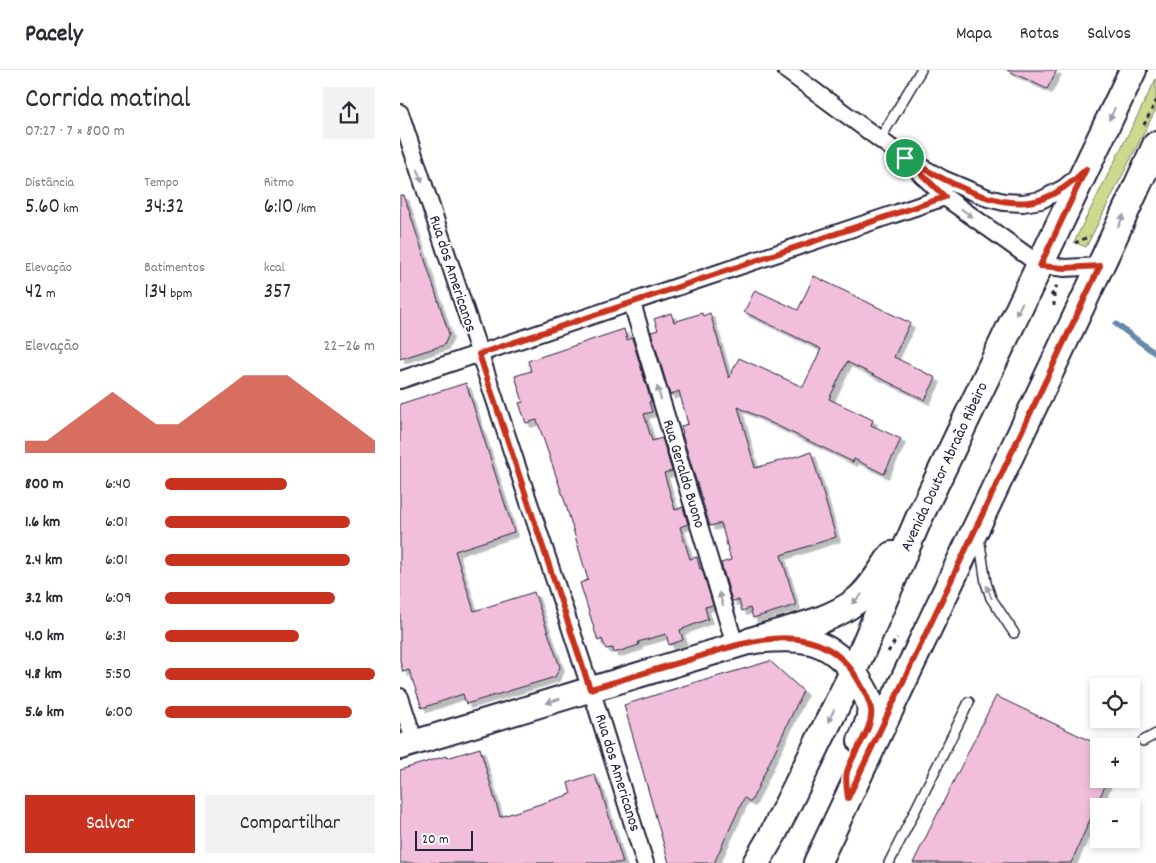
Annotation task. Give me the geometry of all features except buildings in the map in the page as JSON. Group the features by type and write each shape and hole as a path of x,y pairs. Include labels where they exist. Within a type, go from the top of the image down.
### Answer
{"main road":[{"name":"Avenida Doutor Abraão Ribeiro","path":"756,863 773,834 853,672 919,518 1133,70"},
{"path":"817,863 1156,145"},
{"path":"408,745 839,613 857,600 875,580 919,518"},
{"path":"743,643 794,638 810,641 837,654 853,672 870,703 872,712 868,727 847,772 848,798"}],"street":[{"path":"786,70 905,158 945,197 1040,266 1065,268 1100,266"},
{"name":"Rua dos Americanos","path":"400,113 646,863"},
{"path":"905,158 943,179 988,198 1004,202 1041,200 1064,188 1086,169"},
{"path":"400,380 945,197"},
{"name":"Rua Geraldo Buono","path":"632,303 743,643"},
{"path":"400,697 408,745"}],"lane":[{"path":"880,139 920,70"},
{"path":"978,525 986,583 991,598 1014,633"},
{"path":"889,863 969,702"},
{"path":"1143,741 1156,734"}],"green space":[{"path":"1156,79 1156,109 1086,247 1074,242"}],"waterway":[{"path":"1116,324 1156,354"}],"route":[{"path":"905,158 943,179 988,198 1004,202 1041,200 1064,188 1086,169 1040,266 1065,268 1100,266 848,798 847,772 868,727 872,712 862,687 846,662 825,647 810,641 794,638 751,641 590,689 479,354 945,197 905,158"}]}
